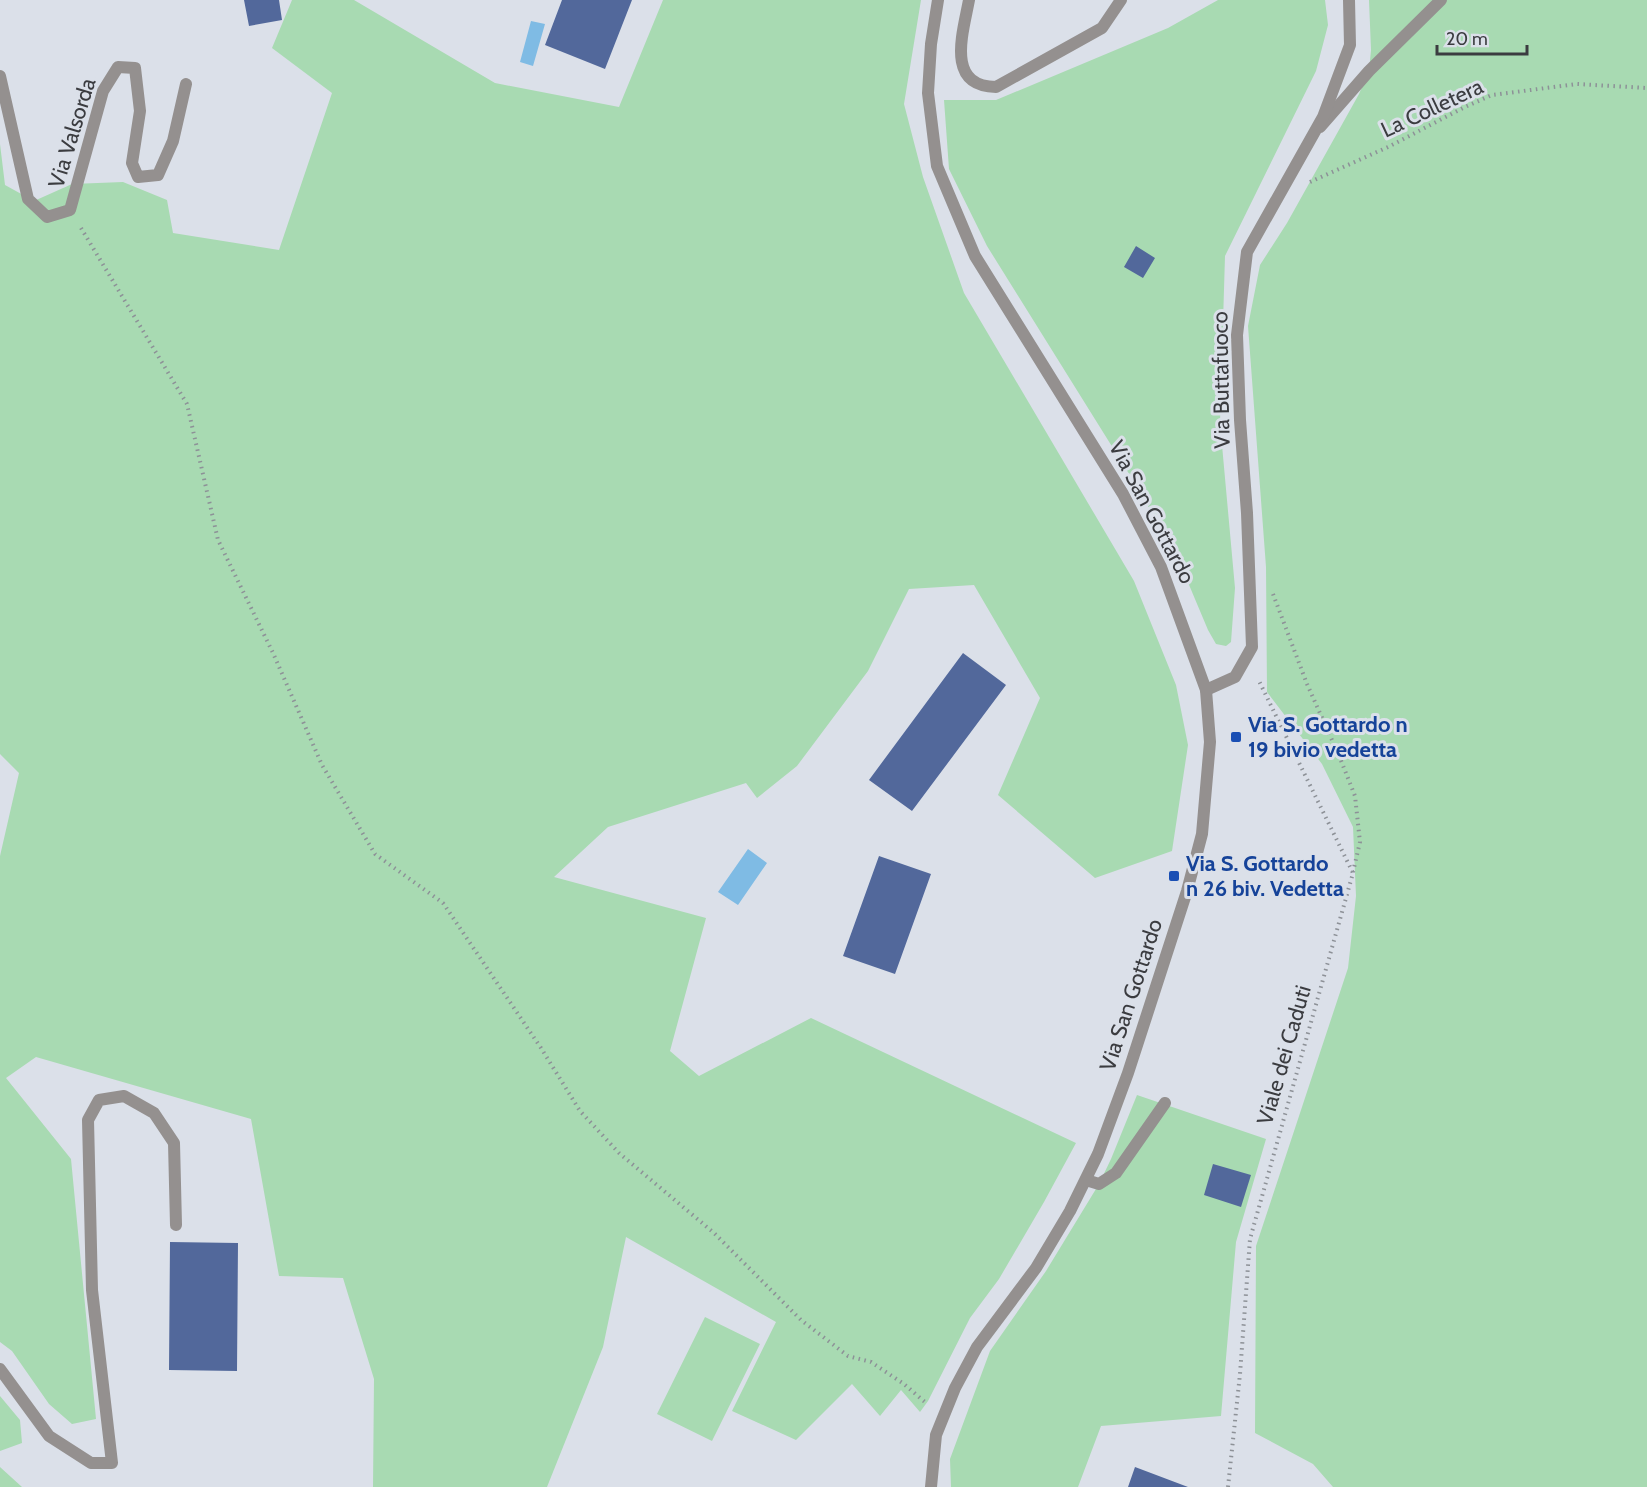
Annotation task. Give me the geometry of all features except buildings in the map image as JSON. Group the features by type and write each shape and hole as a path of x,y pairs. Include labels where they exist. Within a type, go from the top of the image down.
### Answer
{"street":[{"name":"Via San Gottardo","path":"931,1487 936,1435 977,1347 1036,1268 1070,1211 1098,1154 1128,1073 1187,891 1202,834 1210,742 1206,690 1161,567 1123,494 975,256 936,166 928,93 931,44 938,0"},
{"path":"969,0 962,36 961,66 969,79 983,87 996,87 1101,28 1121,0"},
{"name":"Via Buttafuoco","path":"1206,690 1235,677 1251,647 1247,513 1237,335 1247,252 1315,132 1350,45 1349,0"},
{"path":"1315,132 1369,71 1441,0"},
{"name":"Via Valsorda","path":"0,76 28,199 47,217 70,210 103,91 118,67 135,68 140,111 132,163 138,177 158,175 173,141 186,84"},
{"path":"0,1369 50,1436 91,1463 112,1463 92,1290 88,1120 99,1100 124,1096 154,1113 174,1143 176,1225"},
{"path":"1086,1180 1099,1184 1116,1173 1165,1103"}],"path":[{"name":"La Colletera","path":"1277,198 1388,147 1492,95 1577,84 1647,88"},
{"path":"70,210 187,404 218,540 273,653 321,765 375,854 443,903 541,1048 580,1111 619,1153 714,1233 801,1320 848,1356 871,1362 904,1384 942,1418"},
{"name":"Viale dei Caduti","path":"1228,1487 1240,1374 1250,1239 1360,842 1355,796 1269,588"},
{"path":"1246,656 1353,873"}],"green space":[{"path":"292,0 354,0 495,83 619,107 663,0 921,0 904,104 923,177 964,293 1134,581 1176,685 1188,745 1172,851 1095,878 998,795 1040,698 974,585 909,589 868,671 797,766 757,798 746,783 608,827 554,877 706,918 670,1051 699,1076 811,1018 1076,1143 999,1279 970,1318 928,1401 920,1412 901,1390 880,1416 852,1384 796,1440 732,1411 776,1322 626,1237 603,1347 547,1487 373,1487 374,1379 343,1278 279,1276 251,1119 36,1057 6,1078 71,1159 96,1419 72,1424 49,1404 12,1351 0,1342 0,856 19,773 0,754 0,144 5,185 34,201 72,184 123,182 167,200 173,233 279,250 332,93 272,48"},
{"path":"1218,0 1325,0 1328,25 1316,71 1225,256 1220,423 1235,588 1231,642 1226,646 1216,644 1179,561 1136,485 987,246 949,169 944,100 996,100 1168,28"},
{"path":"1369,0 1647,0 1647,1487 1333,1487 1313,1464 1255,1433 1256,1246 1348,968 1356,896 1353,827 1322,764 1267,692 1266,567 1248,326 1260,265 1287,223 1359,94 1369,71 1371,50"},
{"path":"1137,1095 1266,1139 1236,1242 1221,1416 1101,1426 1078,1487 951,1487 950,1459 990,1351 1046,1271 1099,1184"},
{"path":"705,1317 760,1344 712,1441 657,1414"},
{"path":"0,1396 20,1420 22,1443 0,1451"},
{"path":"0,1467 22,1487 0,1487"}],"water":[{"path":"531,21 545,24 533,66 520,62"},
{"path":"748,849 767,863 738,905 718,892"}],"place":[{"name":"Via S. Gottardo n 19 bivio vedetta","path":"1236,737"},
{"name":"Via S. Gottardo n 26 biv. Vedetta","path":"1174,876"}]}
